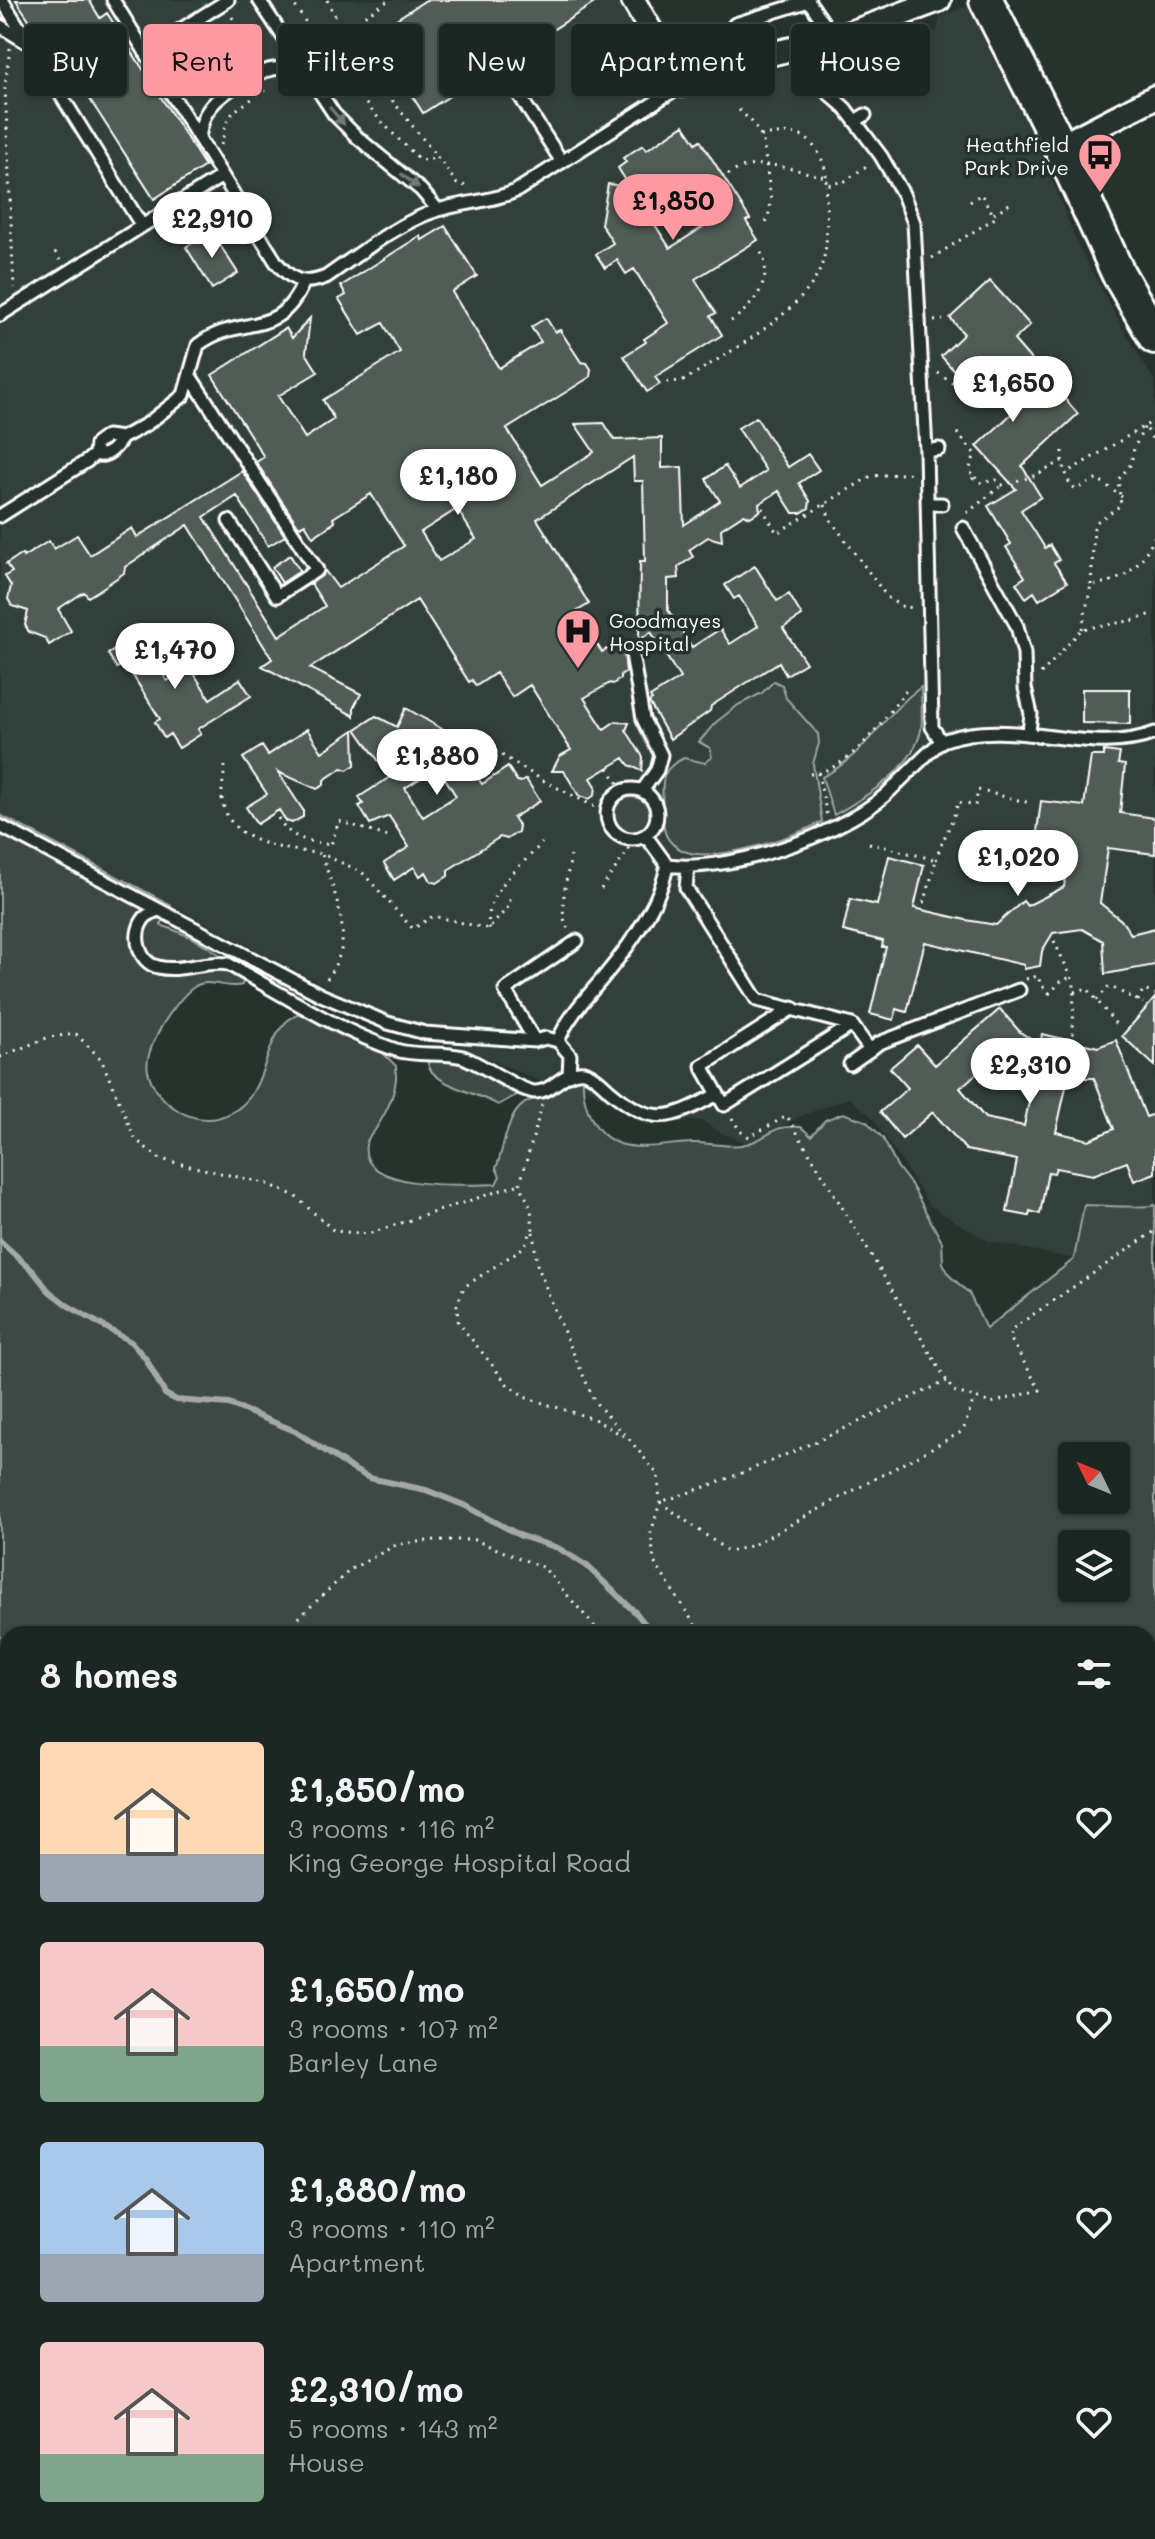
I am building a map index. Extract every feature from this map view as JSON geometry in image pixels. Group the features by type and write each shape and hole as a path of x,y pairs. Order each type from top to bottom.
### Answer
{"main road":[{"path":"986,0 1060,146 1118,273 1155,337"}],"street":[{"path":"633,0 647,24"},
{"path":"873,24 939,0"},
{"path":"1060,146 1155,97"}],"lane":[{"path":"2,0 24,37"},
{"path":"113,0 143,49"},
{"path":"190,24 228,0"},
{"path":"259,0 278,29"},
{"path":"735,24 809,0 825,24"},
{"path":"6,29 24,41"},
{"path":"199,137 205,114 218,100 266,71 278,70"},
{"path":"60,96 142,226"},
{"path":"173,96 276,262 287,275 313,282 326,277 402,226 438,210 504,196 665,96"},
{"path":"321,96 358,138 421,190 438,210"},
{"path":"520,96 562,162"},
{"path":"831,96 860,118 885,154 908,191 914,223 922,292 927,504 936,629 932,727 941,741"},
{"path":"0,315 222,176"},
{"path":"915,244 928,230"},
{"path":"0,516 95,454 96,444 107,436 122,438 181,400 198,345 226,329 265,324 296,300 304,281"},
{"path":"190,376 317,570 277,596 229,521"},
{"path":"926,451 939,449"},
{"path":"927,504 942,504"},
{"path":"963,528 1017,626 1024,653 1025,683 1031,714 1029,732"},
{"path":"632,654 643,719 661,755 657,770 642,791"},
{"path":"667,865 688,868 766,853 830,830 876,803 941,741 986,732 1029,732 1092,740 1143,738 1155,733"},
{"path":"623,791 642,791 654,801 658,816 646,836 631,840 616,834 608,821 607,813 612,800 623,791"},
{"path":"0,826 321,995 388,1023 425,1033 558,1041 570,1055 569,1075"},
{"path":"558,1041 565,1024 622,954 664,884 667,865 646,836"},
{"path":"688,868 686,888 757,1000 852,1025 870,1050"},
{"path":"158,910 144,918 138,948 144,959 156,967 215,962 228,964 362,1038 401,1052 461,1057 532,1092 546,1090 569,1075 584,1072 629,1107 652,1117 684,1112 721,1099 852,1025"},
{"path":"535,1041 505,990 577,941"},
{"path":"850,1064 879,1043 1021,984"},
{"path":"721,1099 702,1066 793,1008"}],"path":[{"path":"291,0 307,24"},
{"path":"327,0 338,24"},
{"path":"354,24 389,0"},
{"path":"6,29 5,86 15,293 21,302"},
{"path":"0,96 6,106"},
{"path":"360,96 395,137 421,160 439,158"},
{"path":"391,96 457,184 479,189"},
{"path":"739,110 761,136 771,209 763,227"},
{"path":"667,382 683,381 773,323 812,287 823,262 826,177 823,163 803,137 797,134 761,136"},
{"path":"826,185 845,181 885,154"},
{"path":"728,175 742,168 766,166 826,177"},
{"path":"915,244 933,258 995,218 981,194 970,202"},
{"path":"993,214 1011,203"},
{"path":"731,321 753,303 761,290 766,266 760,251"},
{"path":"55,252 62,263"},
{"path":"725,345 729,351"},
{"path":"937,373 964,391 978,378 996,397 991,402"},
{"path":"1066,473 1155,420"},
{"path":"1145,426 1155,444"},
{"path":"1025,683 1035,681 1082,629 1091,585 1094,528 1098,521 1121,505 1118,480 1131,464 1134,448 1145,426"},
{"path":"957,433 975,454 969,471 973,479 979,483 996,480 1002,485"},
{"path":"1063,451 1062,461 1070,485 1076,489 1098,479 1122,497"},
{"path":"963,528 958,520 1002,485 1037,475 1062,461"},
{"path":"762,508 777,533 871,476 916,472"},
{"path":"825,505 830,519 887,597 900,606 922,608"},
{"path":"1091,585 1111,582 1134,570 1155,536"},
{"path":"1082,629 1135,620 1155,613"},
{"path":"810,774 839,764 908,688"},
{"path":"483,741 544,781 607,813"},
{"path":"225,766 222,802 239,830 254,841 322,854 362,872 413,929 433,916 489,929"},
{"path":"608,768 623,791"},
{"path":"818,773 828,819"},
{"path":"918,906 925,901 943,836 953,820 958,802 975,806 978,790 1030,803"},
{"path":"278,818 286,830 300,839 331,845 339,821 392,838"},
{"path":"601,889 627,852 631,840"},
{"path":"489,929 487,918 494,893 542,843"},
{"path":"869,843 936,860"},
{"path":"321,995 342,944 338,912 322,854"},
{"path":"571,856 563,922 577,941"},
{"path":"489,929 508,907 511,897"},
{"path":"1054,941 1072,978 1073,1036"},
{"path":"1021,984 1038,976 1051,995 1063,979 1072,978"},
{"path":"1097,1000 1109,986 1141,1002 1143,990 1155,994"},
{"path":"1074,992 1087,988 1119,1028"},
{"path":"0,1057 49,1037 76,1034 101,1059 135,1139 160,1159 268,1184 295,1196 334,1231 368,1234 520,1184"},
{"path":"546,1090 520,1184 531,1209 537,1264 595,1402 658,1475 660,1502 651,1533 654,1562 696,1626"},
{"path":"721,1099 740,1131 749,1137 787,1116 953,1391 974,1398 991,1403 1040,1390 1010,1338 1012,1329 1155,1231"},
{"path":"533,1228 524,1247 464,1287 457,1305 458,1322 508,1385 527,1398 594,1419 629,1439"},
{"path":"660,1502 789,1454 947,1381"},
{"path":"660,1502 729,1552 753,1545 963,1431 974,1398"},
{"path":"290,1626 351,1569 398,1544 436,1540 475,1540 544,1568 594,1626"}],"shaded area":[{"name":"Goodmayes Hospital","path":"0,0 650,0 665,24 571,24 571,96 775,96 775,70 791,66 791,96 930,96 930,33 936,31 941,16 967,6 1038,147 1079,247 1155,382 1155,1205 1145,1209 1128,1205 1074,1259 988,1241 930,1206 873,1118 849,1098 801,1116 749,1144 723,1134 701,1120 647,1126 583,1086 558,1089 337,992 0,815"},
{"path":"774,681 782,685 786,698 818,734 819,743 813,764 822,822 774,841 734,851 698,854 681,850 666,835 663,814 665,774 673,764 684,758 705,763 712,757 710,748 699,742 715,723 738,705 762,693"},
{"path":"921,687 921,730 909,757 886,780 834,815 822,777 851,757"},
{"path":"632,797 644,803 650,815 644,827 632,833 620,827 614,815 620,803"},
{"path":"0,815 171,905 161,925 207,946 227,960 244,979 242,985 236,986 206,983 194,987 170,1013 151,1050 148,1071 155,1088 162,1098 190,1116 217,1118 246,1102 277,1034 286,1022 302,1012 357,1042 381,1051 396,1066 391,1100 366,1143 368,1160 379,1171 396,1178 441,1184 496,1184 500,1176 496,1168 514,1115 529,1101 540,1098 544,1083 558,1088 569,1078 583,1079 587,1108 603,1134 629,1146 694,1143 743,1145 778,1129 791,1127 801,1127 811,1136 825,1120 843,1113 866,1121 883,1138 942,1242 943,1263 950,1276 969,1293 986,1329 1074,1259 1084,1205 1155,1205 1155,1626 0,1626"},
{"path":"428,1061 457,1062 520,1093 498,1105 436,1076"}],"building":[{"path":"16,0 89,0 100,18 107,13 114,24 32,24"},
{"path":"426,0 599,0 555,28 555,24 439,24 439,96 449,96 423,113 412,96 423,96 423,24 389,24"},
{"path":"127,44 143,69 143,96 160,96 205,166 154,199 88,96 127,96"},
{"path":"684,125 696,143 700,140 750,219 746,221 758,240 695,279 716,313 711,316 722,335 655,377 660,384 647,392 624,356 668,323 634,269 626,274 617,260 605,268 596,254 613,243 601,224 608,184 630,187 618,168 626,162 623,158 643,145 646,150","holes":["672,179 703,227 670,248 639,200"]},
{"path":"445,226 477,276 452,292 499,368 541,342 531,327 546,318 555,332 560,330 581,362 587,363 591,369 590,377 507,429 542,485 594,452 575,424 604,423 615,440 662,438 662,468 682,467 684,525 720,501 706,479 725,466 740,488 766,471 738,428 756,417 788,467 808,454 819,470 799,483 810,501 809,508 793,513 779,491 759,504 760,511 750,517 744,514 721,529 722,541 708,537 689,550 693,557 678,567 679,578 668,579 668,610 692,647 720,629 730,644 758,626 739,596 734,599 725,585 755,566 777,601 789,594 802,616 783,628 806,663 786,675 779,662 711,706 710,711 670,739 649,702 652,700 650,697 680,678 651,632 639,640 640,561 645,561 643,481 634,481 633,457 537,519 589,604 576,612 602,652 618,642 624,652 626,672 620,679 584,698 604,729 616,721 629,723 626,730 643,757 642,771 629,765 624,758 591,778 596,786 595,795 589,799 579,796 564,771 552,771 560,756 571,750 530,685 512,697 496,673 476,686 472,680 469,682 417,600 310,668 361,694 354,707 354,716 262,666 272,659 188,525 125,567 124,573 101,589 88,597 84,592 58,609 71,631 49,645 45,638 29,632 25,625 28,611 12,606 8,599 11,586 5,576 12,572 6,564 22,554 23,557 49,541 54,549 77,535 90,555 132,528 137,537 242,471 285,536 268,546 237,496 204,517 279,636 325,606 311,584 325,571 338,588 404,546 371,494 333,518 335,522 313,537 305,524 299,527 256,462 264,457 212,375 286,328 292,338 310,318 306,353 318,372 278,396 305,438 334,419 323,400 400,352 383,323 361,335 339,299 346,295 341,286 420,236 422,240","holes":["457,509 476,539 439,561 421,532"]},
{"path":"211,231 238,273 212,289 186,247"},
{"path":"990,281 1030,325 1014,340 1078,414 1022,466 1041,497 1021,510 1045,548 1050,545 1059,560 1054,563 1067,582 1039,600 1034,592 1026,598 1016,583 1025,577 1006,547 1011,544 988,506 1016,489 977,446 1020,406 984,367 966,384 941,356 964,334 950,318"},
{"path":"290,555 300,571 282,583 272,567"},
{"path":"152,627 161,642 148,650 167,681 190,667 210,699 240,679 251,696 198,729 201,734 179,748 170,734 164,738 155,722 160,719 125,663 117,668 108,654"},
{"path":"1082,689 1130,689 1130,724 1082,723"},
{"path":"406,708 471,746 461,752 482,784 508,767 517,781 526,779 540,801 513,818 519,826 518,832 507,839 500,837 448,870 448,876 437,883 431,881 426,872 420,876 414,867 394,880 384,863 409,847 389,816 370,824 359,806 363,804 359,797 390,777 356,729 376,716 397,727","holes":["438,767 456,796 423,817 405,788"]},
{"path":"307,729 322,752 354,730 355,765 347,770 342,768 317,789 278,772 303,810 303,817 292,823 286,821 279,810 257,824 246,807 267,794 243,758 262,746 268,755"},
{"path":"1104,751 1120,753 1118,764 1125,765 1120,813 1155,818 1155,854 1108,848 1100,903 1121,920 1131,934 1155,928 1155,965 1105,974 1103,941 1082,929 1053,933 1042,951 1040,966 1024,969 1024,965 925,942 907,1012 896,1009 894,1020 870,1014 886,947 882,947 883,941 843,931 850,899 877,905 889,856 924,865 914,908 966,920 996,925 1023,901 1027,906 1064,887 1070,843 1036,839 1041,801 1084,806 1091,756 1104,756"},
{"path":"1155,998 1155,1066 1122,1036"},
{"path":"1000,1009 1020,1032 1040,1045 1042,1034 1098,1047 1116,1040 1146,1117 1155,1114 1155,1173 1134,1181 1127,1162 1093,1175 1056,1168 1054,1173 1048,1172 1040,1214 1030,1211 1029,1216 1007,1212 1017,1160 966,1150 933,1112 902,1139 880,1112 908,1088 890,1068 917,1045 935,1065","holes":["1003,1050 1035,1072 1024,1126 985,1118 960,1088","1068,1078 1094,1078 1114,1129 1089,1140 1056,1132"]}],"waterway":[{"path":"0,1241 67,1305 131,1342 146,1359 165,1394 176,1400 229,1404 295,1431 369,1478 426,1490 466,1506 521,1536 558,1548 587,1566 647,1626"}],"place":[{"name":"Heathfield Park Drive","path":"1100,194"},
{"name":"Goodmayes Hospital","path":"578,670"}]}
